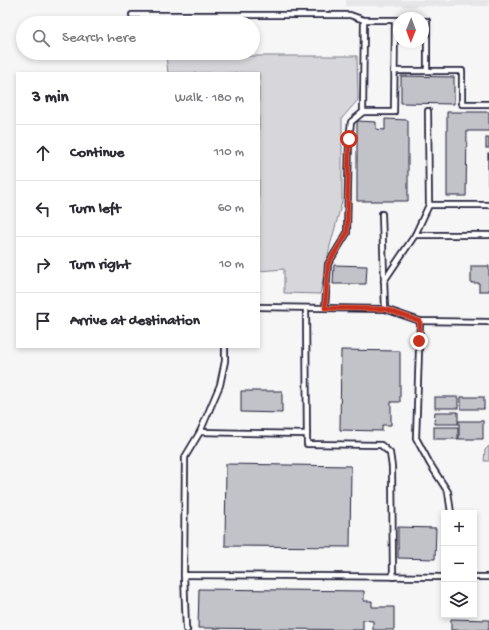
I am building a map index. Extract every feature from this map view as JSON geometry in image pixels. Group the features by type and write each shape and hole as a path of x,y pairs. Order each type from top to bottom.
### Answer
{"lane":[{"path":"132,15 350,15 364,20 393,20"},
{"path":"363,112 364,20"},
{"path":"325,308 328,264 347,233 350,122 363,112 394,112 395,48"},
{"path":"427,48 427,71"},
{"path":"394,71 462,71 462,104 489,104"},
{"path":"384,281 415,235 429,205 428,111"},
{"path":"429,205 489,205"},
{"path":"382,214 385,309"},
{"path":"415,235 489,235"},
{"path":"260,307 385,309 420,321 489,322"},
{"path":"306,308 307,444 381,445 390,453 392,467 393,577"},
{"path":"420,321 416,438 430,464 448,492 451,510"},
{"path":"187,630 184,575 185,457 200,432 220,386 225,361 225,348"},
{"path":"200,432 307,434"},
{"path":"184,575 441,577"},
{"path":"477,577 489,577"}],"shaded area":[{"path":"346,0 489,0 489,6 346,6"},
{"path":"260,56 357,56 358,100 342,118 342,202 330,246 320,294 284,293 284,269 260,271 260,72 168,72 166,60 260,60"},
{"path":"489,446 489,461 484,461 485,450"}],"building":[{"path":"401,76 454,77 454,104 401,103"},
{"path":"447,112 489,112 489,131 467,131 466,196 447,196"},
{"path":"385,119 408,120 408,201 357,201 357,121 376,122 376,129 385,130"},
{"path":"486,138 489,138 489,148 486,148"},
{"path":"489,153 489,184 488,184"},
{"path":"334,265 367,266 366,284 333,284"},
{"path":"471,266 489,266 489,291 479,291 479,283 471,283"},
{"path":"341,350 400,351 400,402 391,402 391,425 382,425 382,431 340,430"},
{"path":"241,391 282,391 282,413 241,412"},
{"path":"435,397 458,397 458,408 435,408"},
{"path":"461,397 484,397 484,409 461,409"},
{"path":"435,412 458,412 458,424 434,424"},
{"path":"459,421 483,421 483,439 459,439"},
{"path":"434,427 458,427 458,439 434,439"},
{"path":"226,464 351,466 350,547 225,546"},
{"path":"398,527 436,528 435,559 398,558"},
{"path":"199,589 364,591 364,601 372,601 372,607 394,607 394,630 373,630 373,621 363,620 363,630 198,628"},
{"path":"451,619 489,620 489,630 451,630"}],"route":[{"path":"349,139 347,233 328,264 325,308 385,309 420,321 419,341"}]}
